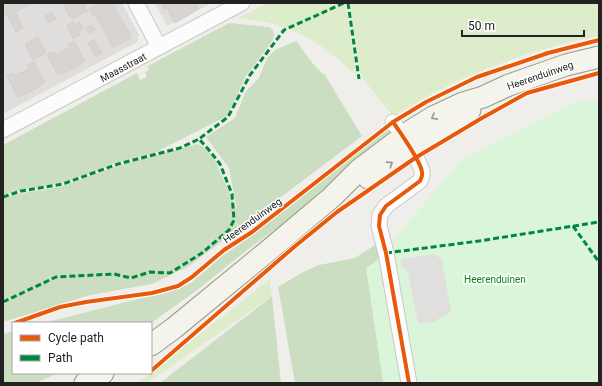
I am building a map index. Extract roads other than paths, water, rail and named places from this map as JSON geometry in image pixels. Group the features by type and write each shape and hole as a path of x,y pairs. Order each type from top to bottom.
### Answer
{"main road":[{"name":"Heerenduinweg","path":"152,343 236,277 332,197 352,188 402,136 469,112 483,97 509,85 566,65 599,57"},
{"path":"84,383 101,374"}],"street":[{"path":"136,3 159,47"},
{"name":"Maasstraat","path":"3,130 242,3"},
{"path":"402,136 422,171 422,176 420,181 382,210 379,219 409,383"}],"park label":[{"name":"Heerenduinen","path":"495,279"}]}
